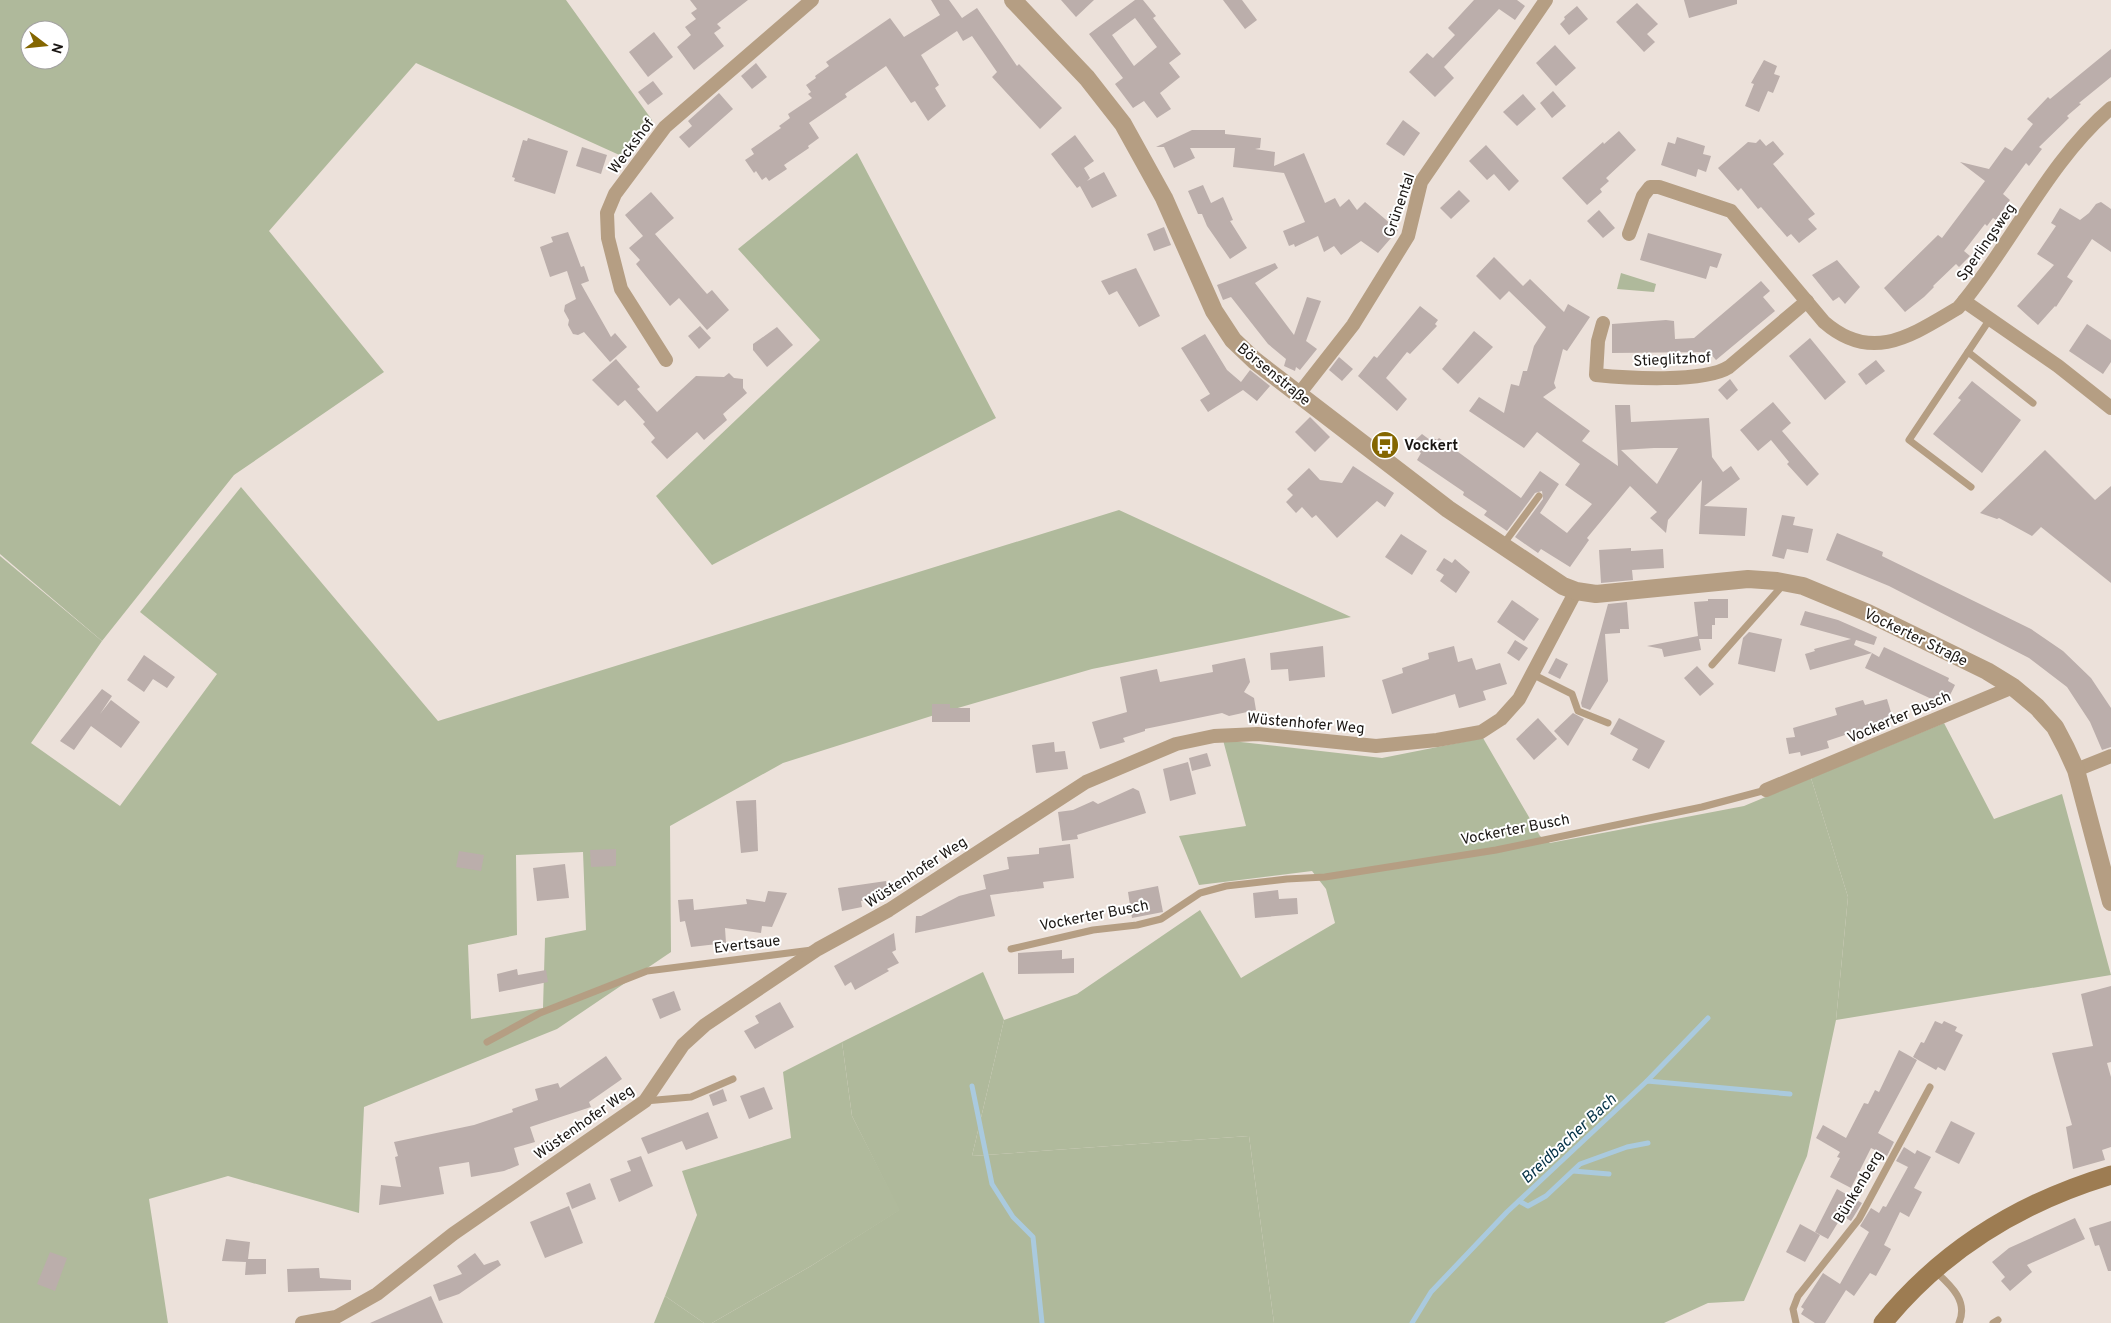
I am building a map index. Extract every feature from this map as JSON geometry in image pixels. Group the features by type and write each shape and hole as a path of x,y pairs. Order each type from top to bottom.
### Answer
{"main road":[{"path":"1883,1323 1900,1303 1934,1270 1966,1243 2005,1219 2059,1193 2111,1176"}],"street":[{"name":"Weckshof","path":"666,360 621,289 608,238 607,213 615,194 665,127 812,0"},
{"name":"Börsenstraße","path":"1013,0 1087,78 1123,124 1164,198 1214,311 1233,340 1299,394 1448,509 1554,581 1576,591"},
{"name":"Grünental","path":"1299,394 1353,325 1408,236 1420,182 1546,0"},
{"name":"Sperlingsweg","path":"2111,108 2064,158 1986,274 1964,301 2058,366 2111,408"},
{"path":"1629,234 1643,196 1650,187 1659,187 1722,207 1737,216 1807,302 1836,331 1861,342 1882,344 1911,335 1958,308 1964,301"},
{"name":"Stieglitzhof","path":"1604,323 1598,341 1596,375 1633,378 1716,374 1729,368 1807,302"},
{"name":"Vockerter Straße","path":"1576,591 1616,594 1748,579 1785,582 1821,593 1868,613 1987,671 2013,687 2037,707 2055,727 2076,770 2111,902"},
{"name":"Wüstenhofer Weg","path":"302,1323 336,1317 360,1305 396,1280 453,1234 645,1101 689,1038 705,1025 818,949 889,910 1086,782 1176,744 1230,734 1258,734 1376,746 1463,736 1481,732 1513,707 1576,591"},
{"name":"Vockerter Busch","path":"1766,790 2013,687"},
{"path":"2076,770 2111,756"}],"lane":[{"path":"1971,487 1909,440 1990,319"},
{"path":"1968,352 2033,403"},
{"path":"1502,546 1539,496"},
{"path":"1712,665 1785,582"},
{"path":"1532,674 1572,694 1578,711 1608,723"},
{"name":"Vockerter Busch","path":"1012,949 1093,930 1137,926 1161,919 1200,892 1226,886 1279,879 1325,877 1496,850 1702,807 1766,790"},
{"name":"Evertsaue","path":"487,1042 540,1013 646,971 818,949"},
{"path":"645,1101 690,1097 733,1079"},
{"name":"Bünkenberg","path":"1796,1323 1793,1309 1798,1296 1858,1218 1930,1087"},
{"path":"1934,1270 1959,1297 1961,1302 1959,1323"}],"green space":[{"path":"0,0 566,0 652,120 626,158 416,63 269,231 384,372 234,475 102,641 0,554"},
{"path":"857,153 996,418 712,565 656,496 820,340 738,249"},
{"path":"1621,273 1656,284 1654,292 1617,289"},
{"path":"241,487 438,721 1119,510 1351,617 1092,669 944,712 783,763 670,826 671,952 557,1029 364,1107 359,1213 228,1176 149,1199 168,1323 0,1323 0,556 102,641 31,743 120,806 217,674 140,612","holes":["583,852 586,930 545,938 543,1008 471,1019 468,945 517,935 516,855"]},
{"path":"1944,723 1994,819 2062,794 2111,975 1836,1020 1848,897 1811,778"},
{"path":"1483,738 1540,836 1550,843 1744,806 1811,778 1848,897 1836,1020 1807,1156 1744,1301 1708,1303 1664,1323 1274,1323 1249,1136 972,1156 1004,1020 1077,994 1200,910 1241,978 1335,923 1326,889 1312,871 1199,885 1179,836 1246,826 1223,740 1382,758"},
{"path":"983,972 1004,1020 972,1156 1249,1136 1274,1323 712,1323 811,1266 899,1210 852,1116 842,1042"},
{"path":"842,1042 852,1116 900,1210 811,1266 712,1323 704,1323 665,1296 697,1215 682,1171 791,1138 783,1072"},
{"path":"665,1296 704,1323 654,1323"}],"building":[{"path":"690,0 748,0 717,24 721,28 714,33 724,46 694,70 677,47 691,35 685,27 696,19 691,13 697,9"},
{"path":"931,0 949,0 962,18 977,8 1017,66 1019,64 1062,108 1040,129 992,77 997,72 972,36 963,41 957,31 921,55 939,85 935,88 946,106 928,121 915,101 911,103 886,66 845,94 847,97 809,123 819,138 808,146 809,148 784,165 787,169 769,181 766,177 762,180 756,171 754,173 745,160 754,154 751,149 781,128 779,126 790,118 788,114 812,98 808,94 811,92 806,85 829,66 826,62 890,18 904,37 940,15"},
{"path":"1061,0 1094,0 1076,17"},
{"path":"1135,0 1143,0 1156,16 1153,18 1181,54 1169,63 1180,77 1160,93 1171,109 1157,118 1144,101 1133,108 1115,84 1123,78 1089,34","holes":["1135,18 1157,47 1134,66 1112,35"]},
{"path":"1223,0 1242,0 1257,20 1245,29"},
{"path":"1474,0 1517,0 1525,6 1515,20 1499,9 1444,67 1454,78 1435,97 1409,72 1427,53 1433,58 1455,35 1448,28"},
{"path":"1684,0 1737,0 1737,4 1689,18"},
{"path":"1637,3 1658,24 1647,34 1655,42 1644,52 1616,22"},
{"path":"1577,6 1588,19 1569,35 1560,24 1565,19 1564,17"},
{"path":"654,32 673,57 648,77 629,52"},
{"path":"1555,45 1576,68 1556,86 1536,63"},
{"path":"2111,49 2111,77 2079,103 2081,104 2067,116 2069,118 2039,147 2042,149 2029,166 2026,163 2003,194 2010,200 1996,220 1993,218 1987,226 1985,224 1964,251 1970,256 1959,267 1956,264 1924,297 1905,312 1884,288 1938,235 1942,238 1985,181 1960,162 1989,169 2005,147 2012,151 2033,124 2027,119 2048,97 2050,99"},
{"path":"1764,60 1777,66 1774,74 1780,76 1773,93 1768,91 1759,112 1745,106 1754,84 1751,83"},
{"path":"756,63 767,77 752,89 741,76"},
{"path":"653,81 663,94 648,105 638,92"},
{"path":"1553,91 1566,106 1552,118 1540,103"},
{"path":"719,93 733,109 689,148 679,137 692,126 688,121"},
{"path":"1523,94 1536,109 1517,126 1503,112"},
{"path":"1403,120 1420,133 1404,156 1386,144"},
{"path":"1192,130 1225,130 1225,134 1261,138 1260,148 1255,149 1275,152 1274,166 1304,153 1325,203 1335,198 1340,207 1349,199 1357,210 1365,202 1398,230 1378,253 1361,241 1341,255 1334,246 1324,252 1318,236 1295,247 1294,244 1289,246 1283,231 1305,222 1284,173 1233,167 1235,148 1190,148 1195,158 1174,168 1164,147 1156,147"},
{"path":"1619,131 1636,150 1606,178 1609,181 1600,189 1602,192 1587,205 1562,178 1603,142 1604,144"},
{"path":"1075,135 1094,161 1084,168 1090,178 1087,181 1104,172 1117,196 1092,208 1080,186 1077,188 1051,154"},
{"path":"1677,137 1705,146 1703,154 1711,156 1706,172 1698,169 1696,177 1661,165 1668,142 1675,144"},
{"path":"528,138 568,151 555,194 514,181 515,178 512,177 523,140 527,141"},
{"path":"1760,139 1766,146 1773,141 1784,154 1773,164 1815,214 1808,219 1817,229 1799,243 1791,234 1787,237 1761,207 1758,209 1741,188 1738,191 1718,168 1748,142 1756,143"},
{"path":"1486,145 1519,181 1509,191 1494,174 1487,180 1469,161"},
{"path":"582,147 607,155 601,174 576,166"},
{"path":"1203,185 1211,203 1223,197 1233,220 1230,221 1247,248 1230,259 1207,226 1202,214 1198,214 1188,191"},
{"path":"1459,190 1470,201 1451,219 1440,208"},
{"path":"651,192 674,218 655,234 707,294 712,290 729,310 707,330 679,298 670,306 636,264 640,260 629,248 643,236 625,215"},
{"path":"2101,202 2111,209 2111,252 2092,239 2067,277 2073,281 2056,307 2038,325 2017,306 2054,265 2037,254 2056,226 2051,223 2060,208 2080,220 2096,204"},
{"path":"1599,210 1615,228 1603,238 1587,221"},
{"path":"1164,227 1171,245 1154,251 1147,234"},
{"path":"568,232 581,267 584,266 589,281 581,284 611,337 615,333 627,347 610,362 584,332 578,335 573,334 564,311 565,305 576,299 567,271 550,277 540,247 553,242 551,237"},
{"path":"1648,233 1722,254 1717,268 1710,266 1706,279 1640,260"},
{"path":"1494,257 1523,286 1530,279 1564,312 1568,304 1590,317 1567,351 1563,349 1554,383 1556,388 1543,397 1590,431 1582,441 1618,466 1615,405 1630,405 1631,422 1709,418 1712,457 1723,472 1731,466 1740,479 1704,506 1747,508 1745,536 1699,534 1702,480 1668,520 1666,533 1650,518 1657,512 1630,486 1587,538 1589,540 1570,567 1541,549 1538,553 1515,537 1543,499 1542,491 1535,493 1507,531 1484,515 1487,511 1463,495 1464,492 1417,460 1421,453 1410,445 1422,434 1430,440 1432,437 1437,440 1439,438 1521,498 1540,471 1559,484 1540,513 1567,533 1592,504 1565,485 1580,464 1537,432 1524,448 1469,411 1479,397 1504,413 1511,384 1519,386 1523,371 1527,371 1534,346 1546,327 1509,291 1500,300 1476,276","holes":["1654,448 1678,448 1657,484 1621,450"]},
{"path":"1837,260 1860,287 1845,304 1839,297 1833,301 1812,275"},
{"path":"1275,263 1278,268 1255,283 1294,335 1307,297 1321,301 1306,341 1317,349 1300,370 1296,367 1295,371 1284,366 1286,359 1268,344 1231,297 1223,300 1217,285"},
{"path":"1136,268 1160,316 1139,327 1117,291 1109,295 1101,281"},
{"path":"1761,281 1770,291 1763,297 1775,311 1716,360 1709,352 1612,353 1612,324 1674,321 1675,339 1694,338"},
{"path":"1420,306 1438,320 1435,324 1437,326 1410,354 1407,352 1386,378 1407,399 1397,411 1358,376 1374,356 1377,358"},
{"path":"2087,324 2111,340 2111,362 2103,374 2069,351"},
{"path":"700,326 711,338 699,349 688,336"},
{"path":"777,327 793,345 767,367 753,350 753,344"},
{"path":"1474,331 1493,347 1458,384 1442,369"},
{"path":"1205,334 1227,370 1241,382 1250,370 1270,386 1257,401 1243,390 1208,412 1200,400 1210,394 1181,348"},
{"path":"1810,338 1846,382 1825,400 1789,356"},
{"path":"1339,357 1353,369 1342,381 1329,370"},
{"path":"616,359 640,387 637,389 657,412 696,376 724,377 729,373 734,378 743,379 743,388 747,393 723,414 727,420 704,440 697,432 667,459 651,442 655,438 643,424 645,422 625,400 618,406 592,380"},
{"path":"1876,360 1885,371 1866,385 1858,374"},
{"path":"1730,379 1738,390 1727,400 1718,390"},
{"path":"1972,381 2021,420 1982,473 1933,434 1961,400 1958,398"},
{"path":"1773,402 1791,423 1782,431 1819,474 1807,486 1787,464 1789,462 1771,440 1758,451 1740,430"},
{"path":"1310,417 1330,437 1315,452 1295,432"},
{"path":"2045,450 2095,500 2111,486 2111,583 2041,527 2032,536 1999,518 1980,513"},
{"path":"1353,466 1394,493 1385,507 1377,501 1337,538 1316,515 1312,518 1302,507 1296,513 1286,502 1293,495 1287,489 1309,468 1320,480 1342,483"},
{"path":"1782,515 1795,517 1793,525 1813,529 1808,553 1787,549 1784,559 1772,556"},
{"path":"1837,533 1883,552 1882,556 2031,629 2063,651 2091,678 2111,708 2111,747 2102,750 2090,722 2067,687 2029,658 1889,586 1826,560"},
{"path":"1401,534 1427,551 1412,575 1385,557"},
{"path":"1631,548 1631,551 1663,549 1664,568 1632,570 1633,580 1601,583 1599,550"},
{"path":"1444,558 1452,563 1455,559 1470,572 1456,593 1440,581 1444,575 1436,570"},
{"path":"1708,599 1728,599 1728,618 1715,618 1715,625 1712,625 1712,639 1699,639 1701,650 1664,657 1662,649 1647,646 1698,636 1694,602 1708,601"},
{"path":"1512,600 1539,619 1524,641 1497,622"},
{"path":"1627,602 1629,629 1620,629 1620,633 1605,634 1608,681 1590,710 1582,707 1581,703 1608,604"},
{"path":"1805,611 1838,620 1877,637 1874,645 1856,640 1854,645 1872,653 1810,670 1805,654 1815,651 1814,649 1851,639 1800,625"},
{"path":"1749,632 1782,639 1775,672 1738,664 1743,638"},
{"path":"1515,640 1528,648 1519,661 1507,653"},
{"path":"1323,646 1325,677 1289,681 1288,669 1271,670 1270,653"},
{"path":"1454,646 1458,662 1472,658 1476,670 1500,663 1507,684 1483,691 1486,700 1459,708 1455,694 1392,714 1382,680 1403,673 1402,668 1429,659 1428,653"},
{"path":"1884,647 1949,678 1948,681 1955,685 1948,699 1941,696 1938,702 1865,668 1872,653 1879,657"},
{"path":"144,655 175,677 167,688 153,679 144,692 127,680"},
{"path":"1245,658 1250,682 1244,692 1254,698 1256,710 1229,716 1222,713 1145,729 1145,731 1123,738 1125,742 1100,749 1092,722 1127,712 1120,677 1157,669 1160,682 1213,672 1212,665"},
{"path":"1556,658 1568,664 1560,679 1548,673"},
{"path":"1697,666 1714,684 1700,696 1684,678"},
{"path":"102,689 112,696 100,714 111,700 140,722 121,748 91,726 74,750 60,741"},
{"path":"1887,699 1893,719 1827,741 1829,748 1801,756 1800,752 1789,754 1786,738 1795,737 1793,728 1837,715 1835,708 1863,700 1865,705"},
{"path":"932,704 950,704 950,708 970,708 970,722 932,722"},
{"path":"1573,713 1584,719 1568,746 1554,731"},
{"path":"1538,718 1557,739 1534,760 1516,739"},
{"path":"1619,718 1665,741 1649,769 1632,760 1638,749 1610,734"},
{"path":"1054,742 1055,752 1065,751 1068,769 1036,773 1032,745"},
{"path":"1207,753 1211,766 1192,771 1189,758"},
{"path":"1188,762 1196,794 1170,801 1163,769"},
{"path":"1133,788 1139,791 1146,813 1077,835 1078,839 1062,841 1058,812 1073,810 1093,801 1098,804"},
{"path":"756,800 758,851 741,853 736,801"},
{"path":"1070,844 1074,878 1043,882 1044,888 990,895 995,916 915,933 916,916 921,916 959,896 986,889 983,875 1009,869 1007,857 1039,854 1039,848"},
{"path":"616,849 616,866 591,867 590,850"},
{"path":"459,851 484,855 481,871 456,867"},
{"path":"565,864 569,898 537,901 533,868"},
{"path":"886,881 889,898 861,901 862,907 842,911 838,888"},
{"path":"1158,886 1163,912 1132,918 1128,892"},
{"path":"1278,890 1279,899 1297,898 1298,914 1255,918 1253,893"},
{"path":"768,891 787,893 772,927 762,926 761,933 725,928 726,943 691,947 685,921 680,922 678,900 693,899 694,910 747,904 746,899 765,902"},
{"path":"894,933 896,950 892,952 899,963 887,969 889,971 855,990 851,982 845,986 834,966"},
{"path":"1062,950 1062,959 1074,958 1074,973 1018,974 1018,953"},
{"path":"517,969 518,975 546,970 548,982 499,992 497,974"},
{"path":"2111,986 2111,1062 2107,1063 2111,1077 2111,1147 2102,1150 2105,1160 2073,1169 2066,1127 2072,1125 2052,1053 2093,1046 2081,994"},
{"path":"674,991 681,1010 660,1019 652,999"},
{"path":"780,1002 794,1027 755,1049 744,1031 759,1023 755,1016"},
{"path":"1935,1021 1942,1024 1944,1021 1957,1027 1955,1031 1963,1035 1945,1071 1938,1067 1936,1070 1913,1057 1921,1042 1924,1043"},
{"path":"1899,1050 1917,1060 1878,1133 1894,1142 1887,1156 1871,1148 1851,1188 1830,1177 1840,1158 1837,1157 1840,1152 1816,1138 1823,1125 1846,1138 1864,1103 1868,1104 1875,1090 1879,1092"},
{"path":"606,1056 622,1079 589,1102 591,1107 530,1127 535,1142 514,1148 519,1165 504,1171 471,1177 469,1162 439,1167 444,1194 379,1205 381,1185 401,1187 395,1157 398,1156 394,1142 474,1125 513,1112 512,1109 538,1100 535,1089 558,1083 560,1088"},
{"path":"764,1087 773,1109 749,1119 740,1096"},
{"path":"723,1089 727,1101 713,1106 709,1095"},
{"path":"708,1112 718,1138 686,1150 682,1141 648,1154 641,1138"},
{"path":"1951,1121 1975,1133 1959,1164 1935,1152"},
{"path":"1904,1147 1915,1154 1917,1150 1931,1157 1914,1188 1922,1192 1909,1217 1900,1212 1884,1245 1891,1249 1876,1276 1870,1273 1854,1296 1846,1290 1825,1323 1815,1323 1801,1314 1804,1309 1801,1307 1823,1273 1840,1284 1869,1232 1860,1226 1871,1208 1879,1213 1883,1206 1886,1207 1908,1167 1896,1161"},
{"path":"641,1156 653,1186 619,1202 610,1179 631,1171 627,1161"},
{"path":"590,1183 596,1199 572,1209 566,1193"},
{"path":"1837,1189 1862,1203 1851,1221 1842,1216 1828,1239 1815,1232"},
{"path":"569,1206 583,1243 545,1258 530,1222"},
{"path":"2075,1218 2085,1239 2027,1265 2032,1272 2010,1291 2001,1281 2005,1277 1992,1262 2009,1248"},
{"path":"2111,1221 2111,1271 2108,1271 2099,1245 2095,1246 2089,1228"},
{"path":"1800,1224 1820,1235 1805,1262 1786,1252"},
{"path":"226,1239 250,1242 248,1259 266,1259 266,1274 245,1275 246,1262 222,1261"},
{"path":"50,1252 67,1258 55,1291 37,1284"},
{"path":"475,1253 484,1265 498,1260 501,1265 459,1294 439,1301 433,1285 462,1274 457,1266"},
{"path":"319,1268 320,1278 351,1280 351,1290 288,1292 287,1269"},
{"path":"431,1296 443,1323 370,1323"}],"waterway":[{"path":"1647,1081 1708,1018"},
{"name":"Breidbacher Bach","path":"1412,1323 1431,1292 1507,1212 1647,1081 1790,1094"},
{"path":"972,1086 992,1184 1013,1217 1033,1237 1042,1323"},
{"path":"1519,1201 1528,1206 1546,1196 1580,1164 1627,1147 1648,1143"},
{"path":"1573,1171 1609,1174"}],"place":[{"name":"Vockert","path":"1385,445"}]}
